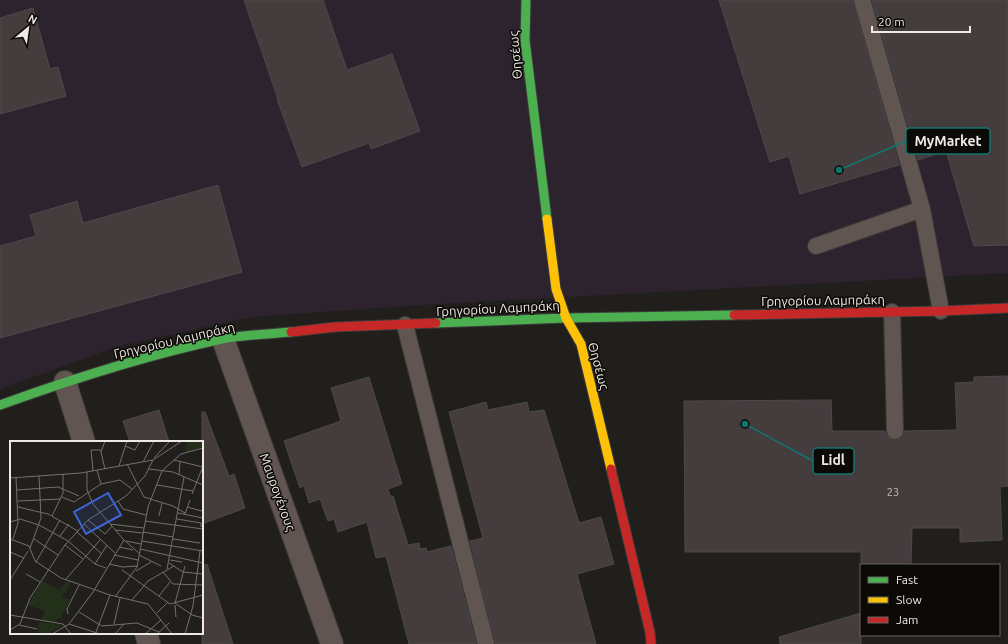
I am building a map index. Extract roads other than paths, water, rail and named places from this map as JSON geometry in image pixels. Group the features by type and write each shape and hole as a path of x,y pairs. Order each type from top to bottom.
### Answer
{"main road":[{"name":"Θησέως","path":"526,0 525,40 556,290 566,318 581,344 650,632 651,644"},
{"name":"Γρηγορίου Λαμπράκη","path":"0,405 65,382 151,357 223,339 335,327 566,318 941,311 1008,308"}],"street":[{"name":"Μαυρογένους","path":"223,339 332,644"},
{"path":"65,382 84,441"},
{"path":"146,634 149,644"}],"lane":[{"path":"862,0 922,209 941,311"},
{"path":"816,246 922,209"},
{"path":"892,312 894,431"},
{"path":"405,325 486,644"}],"place":[{"name":"MyMarket","path":"839,170"},
{"name":"Lidl","path":"745,424"}]}
